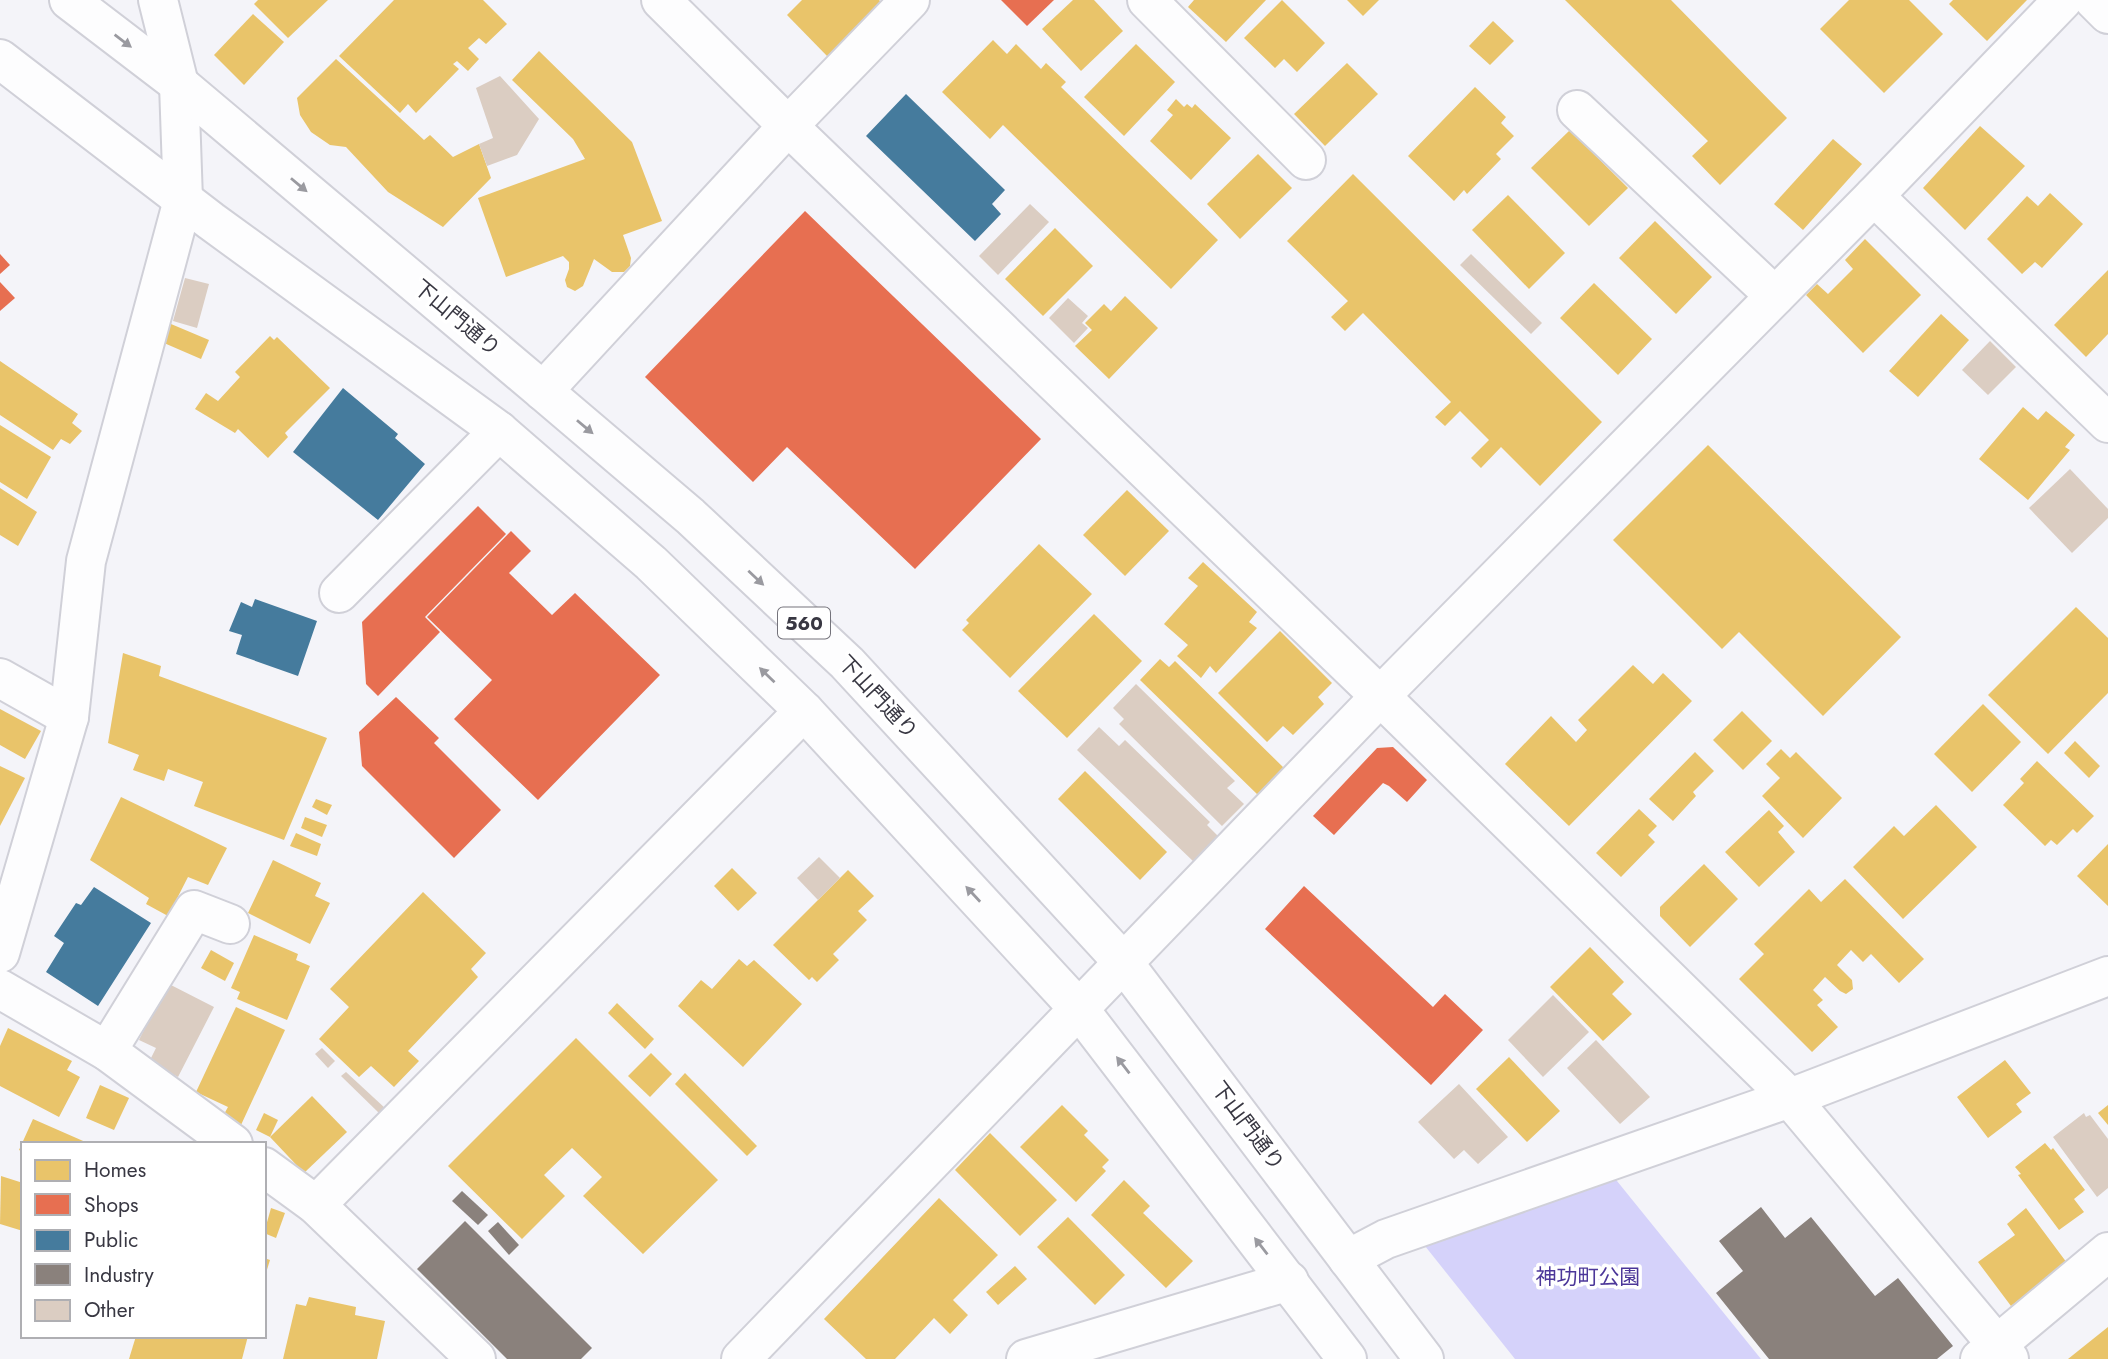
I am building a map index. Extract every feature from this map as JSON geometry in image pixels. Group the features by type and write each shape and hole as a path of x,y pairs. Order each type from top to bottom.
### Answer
{"street":[{"name":"下山門通り","path":"69,0 179,83 690,516 847,663 1123,962 1424,1359"},
{"path":"0,953 69,717 86,561 183,200 179,83 158,0"},
{"path":"661,0 788,126 1380,696 1790,1098 1996,1354 2108,1252"},
{"path":"1147,0 1306,160"},
{"path":"741,1359 1380,696 1874,196 2063,0"},
{"path":"2094,0 2108,14"},
{"path":"543,391 905,2"},
{"path":"0,59 183,200 499,431 651,563 804,711 1079,1009 1347,1359"},
{"path":"1577,110 1775,296"},
{"path":"1874,196 2108,423"},
{"path":"339,593 499,431"},
{"path":"0,678 69,717"},
{"path":"316,1205 804,711"},
{"path":"107,1051 194,910 230,924"},
{"path":"1348,1259 1385,1239 1790,1098 2108,976"},
{"path":"0,989 107,1051 230,1142"},
{"path":"266,1168 316,1205 476,1359"},
{"path":"1026,1359 1289,1281"}],"green space":[{"name":"神功町公園","path":"1617,1180 1761,1359 1515,1359 1425,1246"}],"building: Homes":[{"path":"258,0 328,0 288,38 254,4"},
{"path":"394,0 483,0 507,24 486,44 479,38 468,48 479,59 468,71 457,61 453,64 459,69 416,113 408,104 400,113 339,56"},
{"path":"802,0 879,0 884,5 828,57 787,15"},
{"path":"1073,0 1094,0 1123,31 1081,71 1042,29"},
{"path":"1194,0 1266,0 1226,42 1188,7"},
{"path":"1282,0 1325,43 1297,72 1284,59 1275,68 1244,38"},
{"path":"1347,0 1379,0 1363,16"},
{"path":"1565,0 1671,0 1787,118 1720,185 1692,156 1708,141"},
{"path":"1849,0 1909,0 1943,34 1884,93 1820,29"},
{"path":"1953,0 2027,0 1987,41 1949,4"},
{"path":"253,14 284,42 244,85 214,55"},
{"path":"1493,21 1514,41 1490,65 1469,46"},
{"path":"993,40 1007,54 1016,44 1041,69 1046,63 1066,82 1061,87 1218,240 1171,289 1003,125 990,139 942,92"},
{"path":"1136,44 1175,82 1124,136 1084,97"},
{"path":"539,51 632,142 662,221 623,235 631,258 630,266 624,272 612,272 594,259 583,286 575,291 567,287 565,280 569,262 563,256 506,277 478,198 585,159 573,139 512,80"},
{"path":"336,59 424,140 430,135 453,157 479,144 491,178 443,227 388,192 346,147 330,145 311,132 300,115 297,98"},
{"path":"1347,63 1378,94 1325,146 1294,114"},
{"path":"1475,87 1506,117 1501,123 1514,136 1496,154 1501,159 1467,194 1464,190 1454,201 1408,156"},
{"path":"1176,99 1184,107 1187,104 1192,108 1195,104 1231,138 1191,180 1150,141 1173,115 1167,110"},
{"path":"1980,126 2025,166 1965,230 1923,188"},
{"path":"1570,130 1628,188 1589,226 1531,168"},
{"path":"1833,139 1862,164 1803,230 1774,204"},
{"path":"1258,154 1292,188 1240,239 1207,204"},
{"path":"1353,174 1602,422 1540,486 1501,447 1481,468 1471,458 1489,440 1460,411 1445,426 1435,417 1451,402 1363,313 1345,331 1331,317 1348,301 1287,241"},
{"path":"2050,193 2083,224 2042,268 2035,262 2022,274 1987,239 2027,196 2038,206"},
{"path":"1508,195 1565,253 1529,289 1472,230"},
{"path":"1655,221 1712,277 1676,314 1619,258"},
{"path":"1055,228 1093,266 1043,316 1005,279"},
{"path":"1865,239 1921,295 1863,353 1806,295 1817,284 1828,294 1853,269 1845,260"},
{"path":"2108,270 2108,334 2086,357 2054,325"},
{"path":"1594,283 1652,339 1618,375 1560,318"},
{"path":"1125,296 1158,328 1109,379 1075,346 1092,330 1085,323 1104,304 1111,311"},
{"path":"1941,314 1969,340 1918,397 1889,371"},
{"path":"171,324 209,340 201,359 164,343"},
{"path":"270,336 274,340 277,337 330,388 285,433 288,437 268,458 238,429 235,433 195,409 206,393 218,401 240,377 235,372"},
{"path":"0,361 78,414 72,423 82,431 70,444 61,439 53,450 0,415"},
{"path":"2023,407 2038,420 2046,411 2075,435 2065,447 2070,450 2028,500 1979,459"},
{"path":"0,425 51,457 27,499 0,482"},
{"path":"1708,445 1901,637 1823,716 1739,632 1722,649 1613,540"},
{"path":"0,488 37,512 18,546 0,535"},
{"path":"1127,490 1169,531 1125,576 1083,535"},
{"path":"1039,544 1092,594 1010,678 962,630 969,623 966,620"},
{"path":"1203,562 1257,612 1249,622 1257,628 1216,673 1210,666 1201,678 1177,656 1188,645 1164,624 1198,586 1188,578"},
{"path":"2076,607 2108,638 2108,693 2048,754 1988,695"},
{"path":"1094,614 1142,661 1067,738 1018,691"},
{"path":"1280,631 1332,683 1318,697 1324,704 1293,735 1283,726 1267,742 1218,693"},
{"path":"123,653 161,666 159,676 327,738 284,840 194,806 203,782 168,769 164,781 133,770 139,755 108,743"},
{"path":"1160,659 1169,667 1175,661 1285,769 1259,796 1140,680"},
{"path":"1633,665 1653,684 1663,673 1692,701 1569,826 1505,764 1551,716 1576,742 1587,730 1578,720"},
{"path":"1983,704 2021,742 1972,792 1934,754"},
{"path":"0,709 41,731 25,759 0,745"},
{"path":"1742,711 1772,741 1743,770 1713,740"},
{"path":"2075,741 2100,766 2089,778 2064,753"},
{"path":"1781,749 1790,758 1796,752 1842,798 1803,838 1762,796 1780,778 1766,764"},
{"path":"1695,752 1714,771 1693,792 1696,796 1673,821 1649,799"},
{"path":"2037,761 2094,816 2077,833 2073,829 2057,845 2051,840 2045,846 2003,805 2024,783 2020,779"},
{"path":"0,766 25,778 0,826"},
{"path":"1085,771 1167,852 1140,880 1058,799"},
{"path":"121,797 227,848 208,885 188,877 168,916 146,904 149,898 90,860"},
{"path":"316,799 332,805 327,815 312,807"},
{"path":"1936,805 1977,847 1903,919 1853,867 1894,826 1904,836"},
{"path":"1639,809 1657,826 1648,835 1655,842 1621,877 1596,853"},
{"path":"1769,810 1784,826 1778,832 1795,852 1759,887 1725,852"},
{"path":"305,817 327,825 322,837 301,828"},
{"path":"296,833 321,844 317,856 290,846"},
{"path":"2108,844 2108,906 2077,876"},
{"path":"273,860 321,883 315,896 330,903 310,944 248,913"},
{"path":"1704,864 1738,899 1690,947 1660,916 1660,907"},
{"path":"732,868 757,893 738,911 714,886"},
{"path":"848,870 874,896 858,911 867,920 833,954 839,960 817,982 812,977 809,980 773,945"},
{"path":"1845,879 1924,959 1899,983 1871,954 1863,962 1851,950 1837,965 1852,980 1853,989 1846,994 1825,977 1813,990 1823,1000 1817,1005 1838,1027 1812,1052 1739,979 1764,954 1754,944 1809,889 1821,902"},
{"path":"423,892 486,953 471,969 478,977 408,1051 419,1061 394,1087 371,1066 359,1077 319,1039 349,1007 330,989"},
{"path":"254,935 298,954 296,960 310,966 287,1020 237,999 240,992 231,988"},
{"path":"1590,947 1624,982 1612,994 1632,1014 1603,1041 1550,987"},
{"path":"211,950 234,963 225,981 201,968"},
{"path":"739,959 747,966 754,960 802,1004 743,1067 678,1006 701,980 712,989"},
{"path":"617,1003 654,1039 645,1049 608,1013"},
{"path":"236,1007 285,1030 241,1125 223,1116 228,1107 196,1092"},
{"path":"8,1028 72,1061 67,1070 80,1077 59,1117 0,1086 0,1046"},
{"path":"576,1038 718,1180 643,1254 583,1196 602,1177 572,1148 544,1175 565,1196 522,1239 448,1166"},
{"path":"651,1053 672,1074 650,1097 628,1076"},
{"path":"1509,1057 1560,1111 1527,1142 1476,1089"},
{"path":"2005,1060 2031,1093 2016,1104 2022,1112 1988,1138 1957,1097"},
{"path":"685,1073 757,1146 747,1156 675,1084"},
{"path":"100,1085 129,1098 114,1130 86,1118"},
{"path":"312,1096 347,1132 304,1173 270,1137"},
{"path":"1062,1105 1088,1131 1084,1135 1109,1160 1102,1167 1106,1171 1076,1202 1020,1147"},
{"path":"2108,1105 2108,1125 2098,1113"},
{"path":"264,1113 278,1120 270,1137 256,1130"},
{"path":"33,1119 85,1142 23,1142"},
{"path":"990,1133 1057,1200 1020,1236 955,1170"},
{"path":"2045,1143 2051,1150 2053,1148 2085,1190 2074,1199 2084,1212 2059,1230 2018,1175 2021,1174 2015,1167"},
{"path":"1,1176 21,1182 21,1230 0,1224"},
{"path":"1124,1180 1150,1206 1143,1213 1193,1261 1166,1288 1091,1215"},
{"path":"939,1198 998,1255 953,1300 968,1315 950,1334 934,1318 895,1359 866,1359 824,1319"},
{"path":"271,1208 285,1213 276,1238 266,1234"},
{"path":"2026,1208 2067,1263 2011,1306 1978,1262 2015,1235 2007,1224"},
{"path":"1068,1217 1125,1275 1095,1305 1037,1247"},
{"path":"1015,1266 1027,1279 998,1305 986,1292"},
{"path":"309,1297 356,1307 355,1315 385,1321 377,1359 283,1359 296,1304 306,1306"},
{"path":"2108,1327 2108,1359 2068,1359"},
{"path":"135,1338 247,1338 242,1359 129,1359"}],"building: Shops":[{"path":"1001,0 1054,0 1027,26"},
{"path":"805,211 1041,439 915,569 787,447 753,482 645,377"},
{"path":"0,254 10,265 0,274"},
{"path":"0,282 15,298 0,311"},
{"path":"478,506 506,534 425,617 440,632 378,696 366,684 362,622"},
{"path":"511,531 531,551 509,573 552,615 575,593 660,675 538,800 454,719 492,680 427,617"},
{"path":"396,697 439,738 434,743 501,810 454,858 362,766 359,732"},
{"path":"1393,747 1427,780 1407,802 1383,783 1334,835 1313,816 1377,748"},
{"path":"1304,886 1433,1007 1445,994 1483,1030 1431,1085 1265,929"}],"building: Public":[{"path":"906,94 1005,190 992,204 1001,214 975,241 866,136"},
{"path":"343,388 398,434 395,438 425,464 378,520 293,452"},
{"path":"255,599 317,621 298,676 236,654 242,635 229,631 241,602 252,607"},
{"path":"94,887 151,923 98,1006 46,972 64,943 54,936 76,903 81,905"}],"building: Industry":[{"path":"462,1191 488,1215 478,1225 452,1201"},
{"path":"1761,1207 1785,1238 1811,1217 1875,1296 1898,1278 1953,1346 1937,1359 1769,1359 1716,1293 1743,1271 1719,1241"},
{"path":"465,1221 592,1348 581,1359 507,1359 417,1269"},
{"path":"498,1222 519,1245 509,1255 488,1231"}],"building: Other":[{"path":"500,76 539,119 517,155 487,166 479,144 493,138 476,88"},
{"path":"1030,204 1049,222 998,275 979,256"},
{"path":"1471,254 1542,323 1531,334 1460,265"},
{"path":"185,278 209,284 197,328 173,321"},
{"path":"1068,298 1088,316 1082,323 1088,328 1074,343 1049,318"},
{"path":"1990,341 2016,367 1988,395 1962,370"},
{"path":"2070,469 2108,509 2108,518 2072,553 2029,508"},
{"path":"1136,684 1235,781 1227,788 1244,804 1222,826 1119,724 1124,719 1113,708"},
{"path":"1099,727 1119,746 1125,740 1210,822 1207,825 1219,837 1194,862 1077,750"},
{"path":"819,857 840,878 818,900 797,878"},
{"path":"167,983 214,1007 178,1077 149,1062 156,1048 139,1040"},
{"path":"1553,995 1589,1032 1543,1077 1508,1040"},
{"path":"1596,1040 1650,1097 1620,1124 1567,1068"},
{"path":"322,1048 335,1061 328,1068 315,1054"},
{"path":"346,1072 386,1109 380,1114 341,1076"},
{"path":"1459,1084 1508,1137 1478,1164 1464,1150 1454,1159 1418,1122"},
{"path":"2084,1113 2086,1117 2090,1115 2108,1139 2108,1188 2097,1197 2053,1137"}]}
